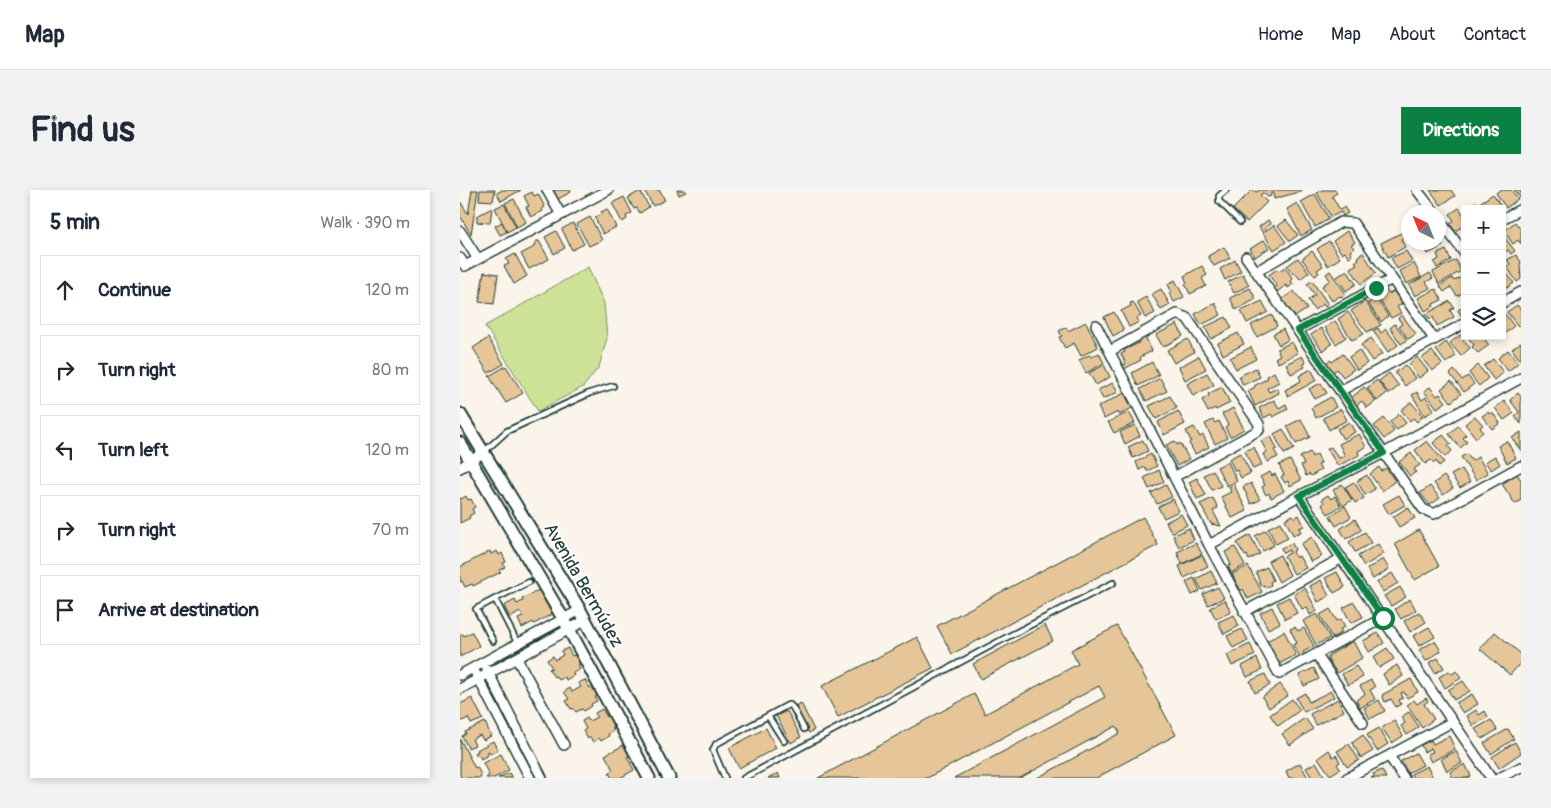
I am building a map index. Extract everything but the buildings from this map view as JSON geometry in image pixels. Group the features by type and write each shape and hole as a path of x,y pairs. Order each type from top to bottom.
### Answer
{"street":[{"path":"548,190 561,215"},
{"path":"463,262 478,259 608,190"},
{"path":"1417,190 1429,205"},
{"path":"1506,217 1521,209"},
{"path":"1256,271 1341,222 1353,223 1434,339"},
{"path":"1446,226 1461,242"},
{"path":"460,231 478,259"},
{"path":"1246,257 1423,509 1434,514 1521,466"},
{"path":"1298,330 1392,279"},
{"path":"1506,301 1521,292"},
{"path":"1110,351 1177,314 1187,318 1259,424 1259,430 1174,477"},
{"path":"1096,325 1209,546 1279,674 1383,618"},
{"path":"1340,391 1461,325"},
{"path":"1209,546 1521,378"},
{"name":"Avenida Bermúdez","path":"460,414 583,615 670,778"},
{"name":"Avenida Bermúdez","path":"460,443 566,624 649,778"},
{"path":"460,468 484,452"},
{"path":"1299,496 1491,778"},
{"path":"1244,612 1342,558"},
{"path":"460,675 518,644 583,615"},
{"path":"460,689 517,659 566,624"},
{"path":"1316,654 1362,723"},
{"path":"517,659 564,745"},
{"path":"484,663 542,778"},
{"path":"473,669 530,778"},
{"path":"1347,778 1452,722"},
{"path":"1390,756 1404,778"},
{"path":"1499,778 1521,766"}],"lane":[{"path":"1226,190 1219,196 1219,201 1240,222"},
{"path":"484,452 507,431 590,393 612,386"},
{"path":"493,641 476,609 529,582"},
{"path":"744,778 1112,583"},
{"path":"495,599 518,644"},
{"path":"725,778 713,750 716,744 790,705 804,729"},
{"path":"768,716 784,741"}],"green space":[{"path":"588,267 604,303 607,338 599,367 583,387 538,411 485,326"}],"route":[{"path":"1376,288 1298,330 1384,453 1299,496 1383,618"}]}
